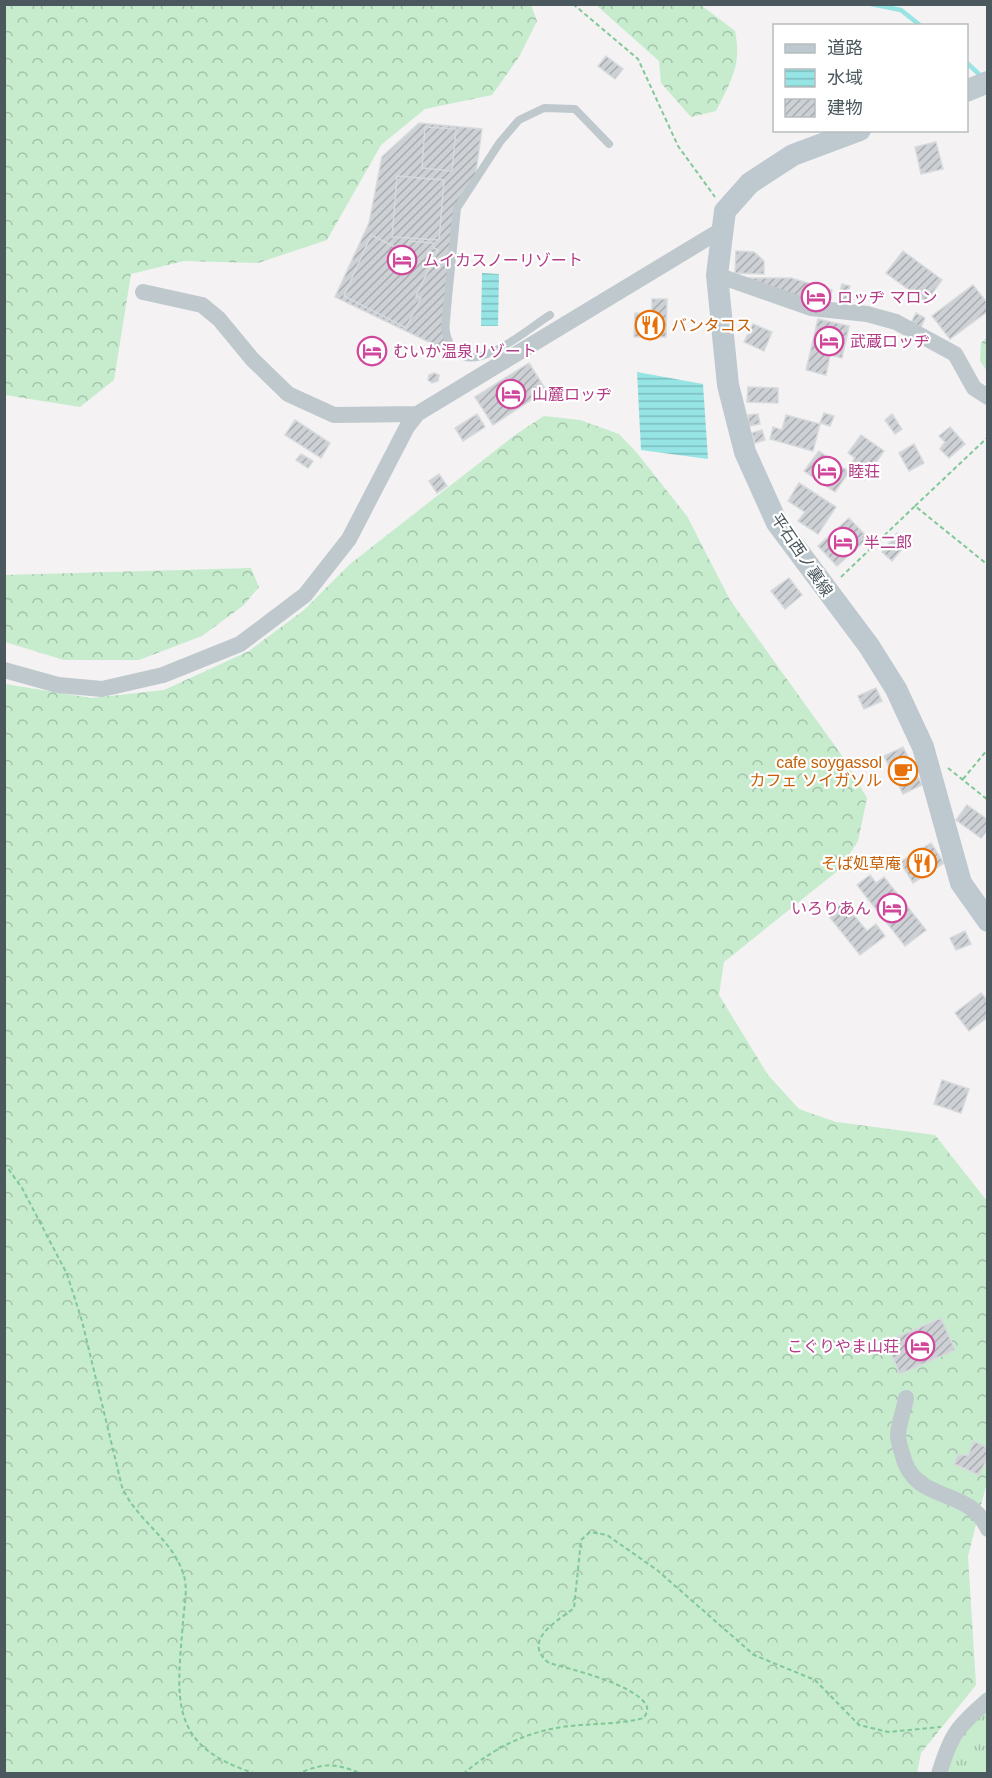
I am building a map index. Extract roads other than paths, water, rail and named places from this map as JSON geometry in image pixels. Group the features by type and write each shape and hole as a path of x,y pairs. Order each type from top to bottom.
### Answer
{"main road":[{"path":"968,90 987,82"},
{"path":"723,220 750,183 793,155 855,132"},
{"name":"平石西ノ裏線","path":"723,220 717,275 728,385 745,452 777,523 826,592 869,646 896,688 923,747 961,884 987,921"}],"street":[{"path":"4,670 58,685 102,689 163,675 240,644 305,595 349,539 407,427 417,414 723,220"},
{"path":"717,275 811,308 867,314 896,322 955,354 975,388 987,398"},
{"path":"143,292 202,305 219,319 252,359 288,394 334,415 417,414"},
{"path":"906,1398 898,1436 906,1470 927,1490 962,1501 981,1515 987,1529"},
{"path":"939,1773 946,1749 959,1725 987,1700"}],"lane":[{"path":"550,315 492,352 470,359 458,356 448,344 445,327 457,208 500,142 519,120 544,108 575,109 609,144"}],"water":[{"path":"482,273 499,274 498,326 481,326"},
{"path":"637,372 703,384 708,459 641,450"}],"waterway":[{"path":"871,4 901,10 918,24"},
{"path":"968,64 982,77"}],"place":[{"name":"ムイカスノーリゾート","path":"402,260"},
{"name":"ロッヂ マロン","path":"816,297"},
{"name":"バンタコス","path":"650,325"},
{"name":"武蔵ロッヂ","path":"829,341"},
{"name":"むいか温泉リゾート","path":"372,351"},
{"name":"山麓ロッヂ","path":"511,394"},
{"name":"睦荘","path":"827,471"},
{"name":"半二郎","path":"843,542"},
{"name":"cafe soygassol カフェ ソイガソル","path":"903,771"},
{"name":"そば処草庵","path":"922,863"},
{"name":"いろりあん","path":"892,908"},
{"name":"こぐりやま山荘","path":"920,1346"}]}
